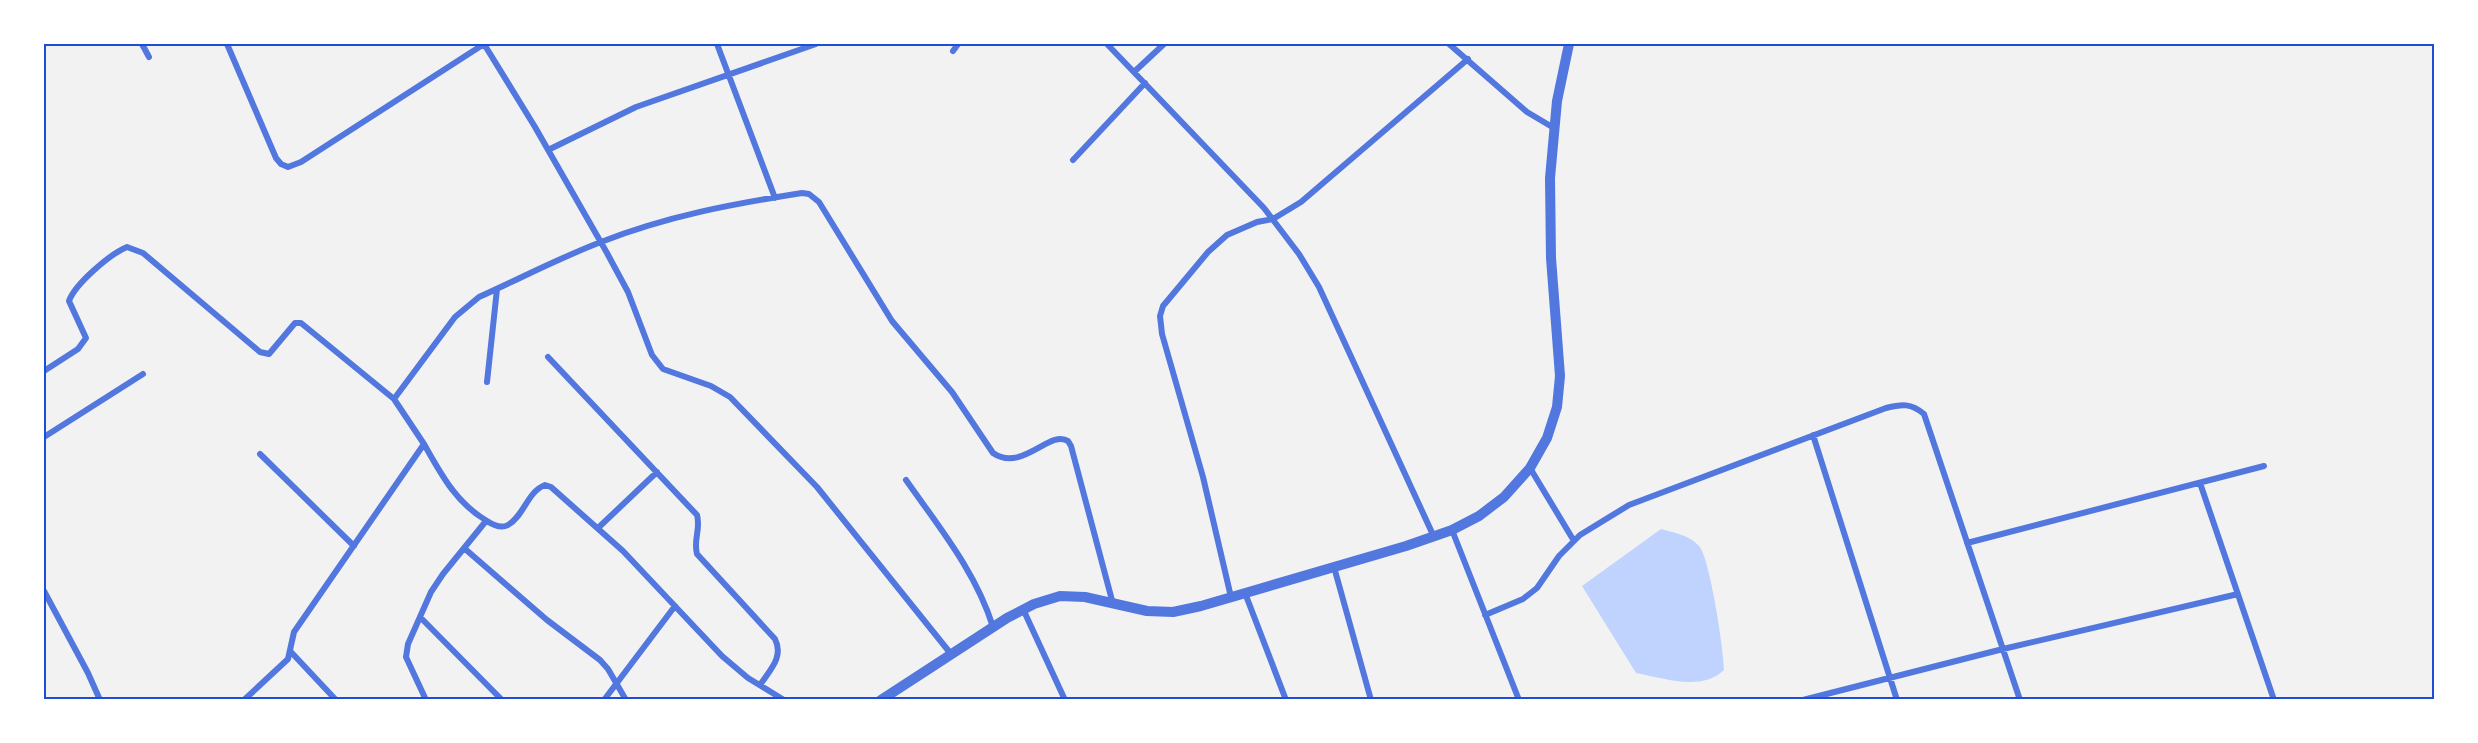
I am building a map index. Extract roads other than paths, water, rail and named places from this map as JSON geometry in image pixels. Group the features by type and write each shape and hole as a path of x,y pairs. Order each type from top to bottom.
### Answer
{"street":[{"path":"142,44 149,57"},
{"path":"227,44 276,158 288,167 301,162 484,44 601,242 628,292 657,363 663,369 711,386 730,397 817,487 951,654"},
{"path":"717,44 775,198"},
{"path":"548,150 636,107 816,44"},
{"path":"953,51 958,44"},
{"path":"1107,44 1273,219 1319,287 1434,537"},
{"path":"1134,72 1164,44"},
{"path":"1449,44 1527,112 1554,128"},
{"path":"881,699 1023,609 1060,596 1085,597 1147,611 1173,612 1434,537 1479,516 1504,497 1530,468 1547,438 1557,407 1560,376 1551,258 1550,178 1557,101 1569,44"},
{"path":"1231,597 1203,477 1162,334 1160,316 1169,297 1208,252 1227,235 1242,227 1273,219 1301,202 1468,59"},
{"path":"1073,160 1145,83"},
{"path":"394,399 455,317 473,301 497,289 601,242 667,219 725,205 809,194 819,202 892,321 952,392 993,453 1001,458 1014,459 1060,438 1068,441 1113,604"},
{"path":"44,371 84,343 86,338 69,301 75,289 118,251 128,248 143,253 260,352 269,354 290,327 295,323 301,323 394,399 460,502 486,521 501,527 509,525 536,490 545,485 551,487 623,551 722,656 760,685 784,699"},
{"path":"487,382 497,289"},
{"path":"548,357 697,515 699,523 694,546 697,554 775,639 778,646 777,659 760,685"},
{"path":"44,437 143,374"},
{"path":"1485,615 1523,599 1537,588 1558,556 1574,541 1629,505 1886,408 1902,404 1914,405 1924,414 2019,699"},
{"path":"1813,435 1897,699"},
{"path":"244,699 283,665 291,652 294,632 424,444"},
{"path":"260,454 354,546"},
{"path":"1967,543 2264,466"},
{"path":"1530,468 1574,541"},
{"path":"598,528 657,472"},
{"path":"906,480 972,575 993,627"},
{"path":"2200,483 2274,699"},
{"path":"426,699 406,657 408,644 430,592 486,521"},
{"path":"1452,530 1519,699"},
{"path":"464,548 547,620 600,660 626,699"},
{"path":"1334,567 1371,699"},
{"path":"44,591 100,699"},
{"path":"1245,593 1286,699"},
{"path":"1803,699 2238,594"},
{"path":"604,699 675,606"},
{"path":"1023,609 1065,699"},
{"path":"420,617 502,699"},
{"path":"291,652 336,699"}],"water":[{"path":"1661,529 1691,539 1699,546 1703,554 1712,586 1722,645 1724,670 1715,677 1682,682 1636,673 1582,586"}]}
